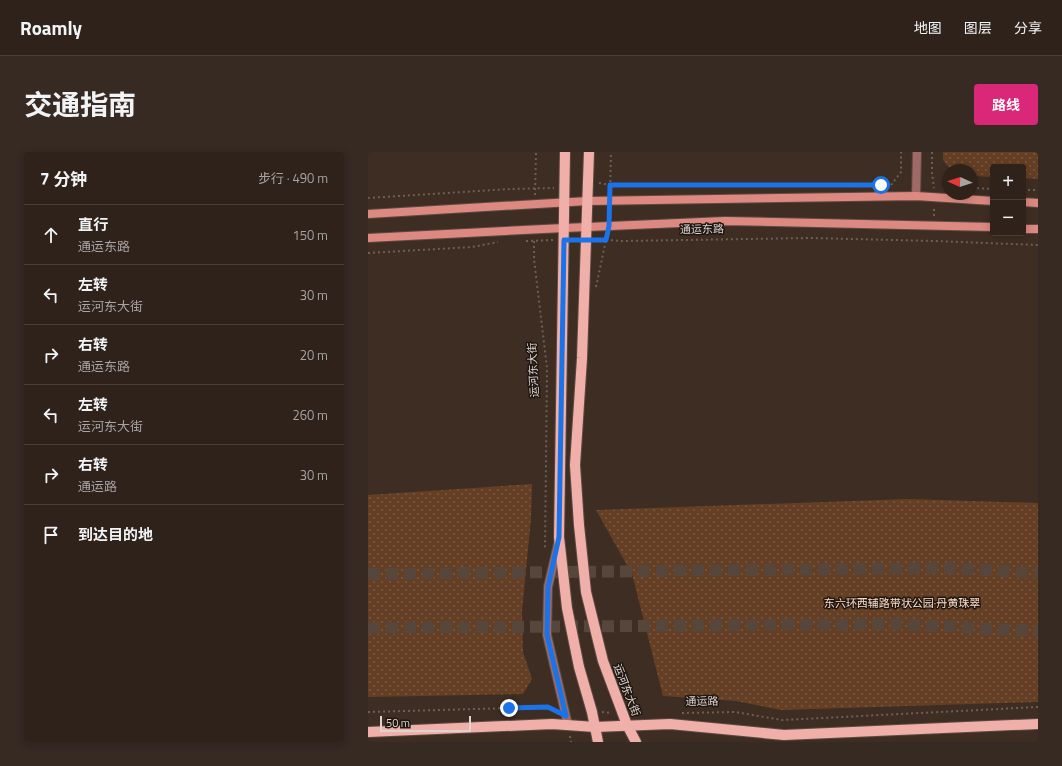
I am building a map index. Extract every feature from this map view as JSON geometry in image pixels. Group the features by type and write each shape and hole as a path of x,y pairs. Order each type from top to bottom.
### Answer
{"main road":[{"path":"565,152 559,537 567,608 579,667 592,712 598,742"},
{"name":"运河东大街","path":"589,152 582,358 575,465 578,518 586,592 603,661 627,725 636,742"},
{"path":"368,214 588,201 916,196 990,201"},
{"path":"1026,202 1038,203"},
{"name":"通运东路","path":"368,238 725,221 990,227"},
{"path":"1026,228 1038,229"},
{"path":"368,732 552,724 567,720 595,726 680,724 784,735 1038,724"}],"street":[{"path":"916,196 917,152"},
{"path":"559,537 548,587 547,635 567,720"}],"path":[{"path":"535,204 536,152"},
{"path":"609,201 611,152"},
{"path":"892,185 901,172 901,152"},
{"path":"589,182 610,185 898,186"},
{"path":"368,198 565,187"},
{"path":"916,187 940,187"},
{"path":"978,188 990,189"},
{"path":"1026,190 1038,190"},
{"name":"运河东大街","path":"535,230 534,259 547,368 545,556"},
{"name":"通运东路","path":"587,239 622,241 811,238 1038,245"},
{"path":"520,241 564,240"},
{"path":"595,291 606,240"},
{"path":"368,253 472,247 498,242"},
{"path":"368,712 548,707 567,720"},
{"name":"通运路","path":"681,713 735,712 782,720 1038,707"},
{"path":"592,712 623,713"}],"green space":[{"path":"943,152 1038,152 1038,179 1026,178 1026,164 990,164 990,177 978,176 978,164 946,164 943,160"},
{"path":"532,484 531,519 522,611 523,652 532,679 523,694 368,697 368,495"},
{"name":"东六环西辅路带状公园·丹黄珠翠","path":"908,499 1038,503 1038,702 781,710 736,701 663,696 632,574 596,510"}],"tunnel":[{"path":"368,574 949,568 1038,573"},
{"path":"368,628 896,624 1038,631"}],"route":[{"path":"509,708 548,707 566,716 561,700 547,635 548,587 559,537 564,240 606,240 609,226 610,185 881,185"}]}
